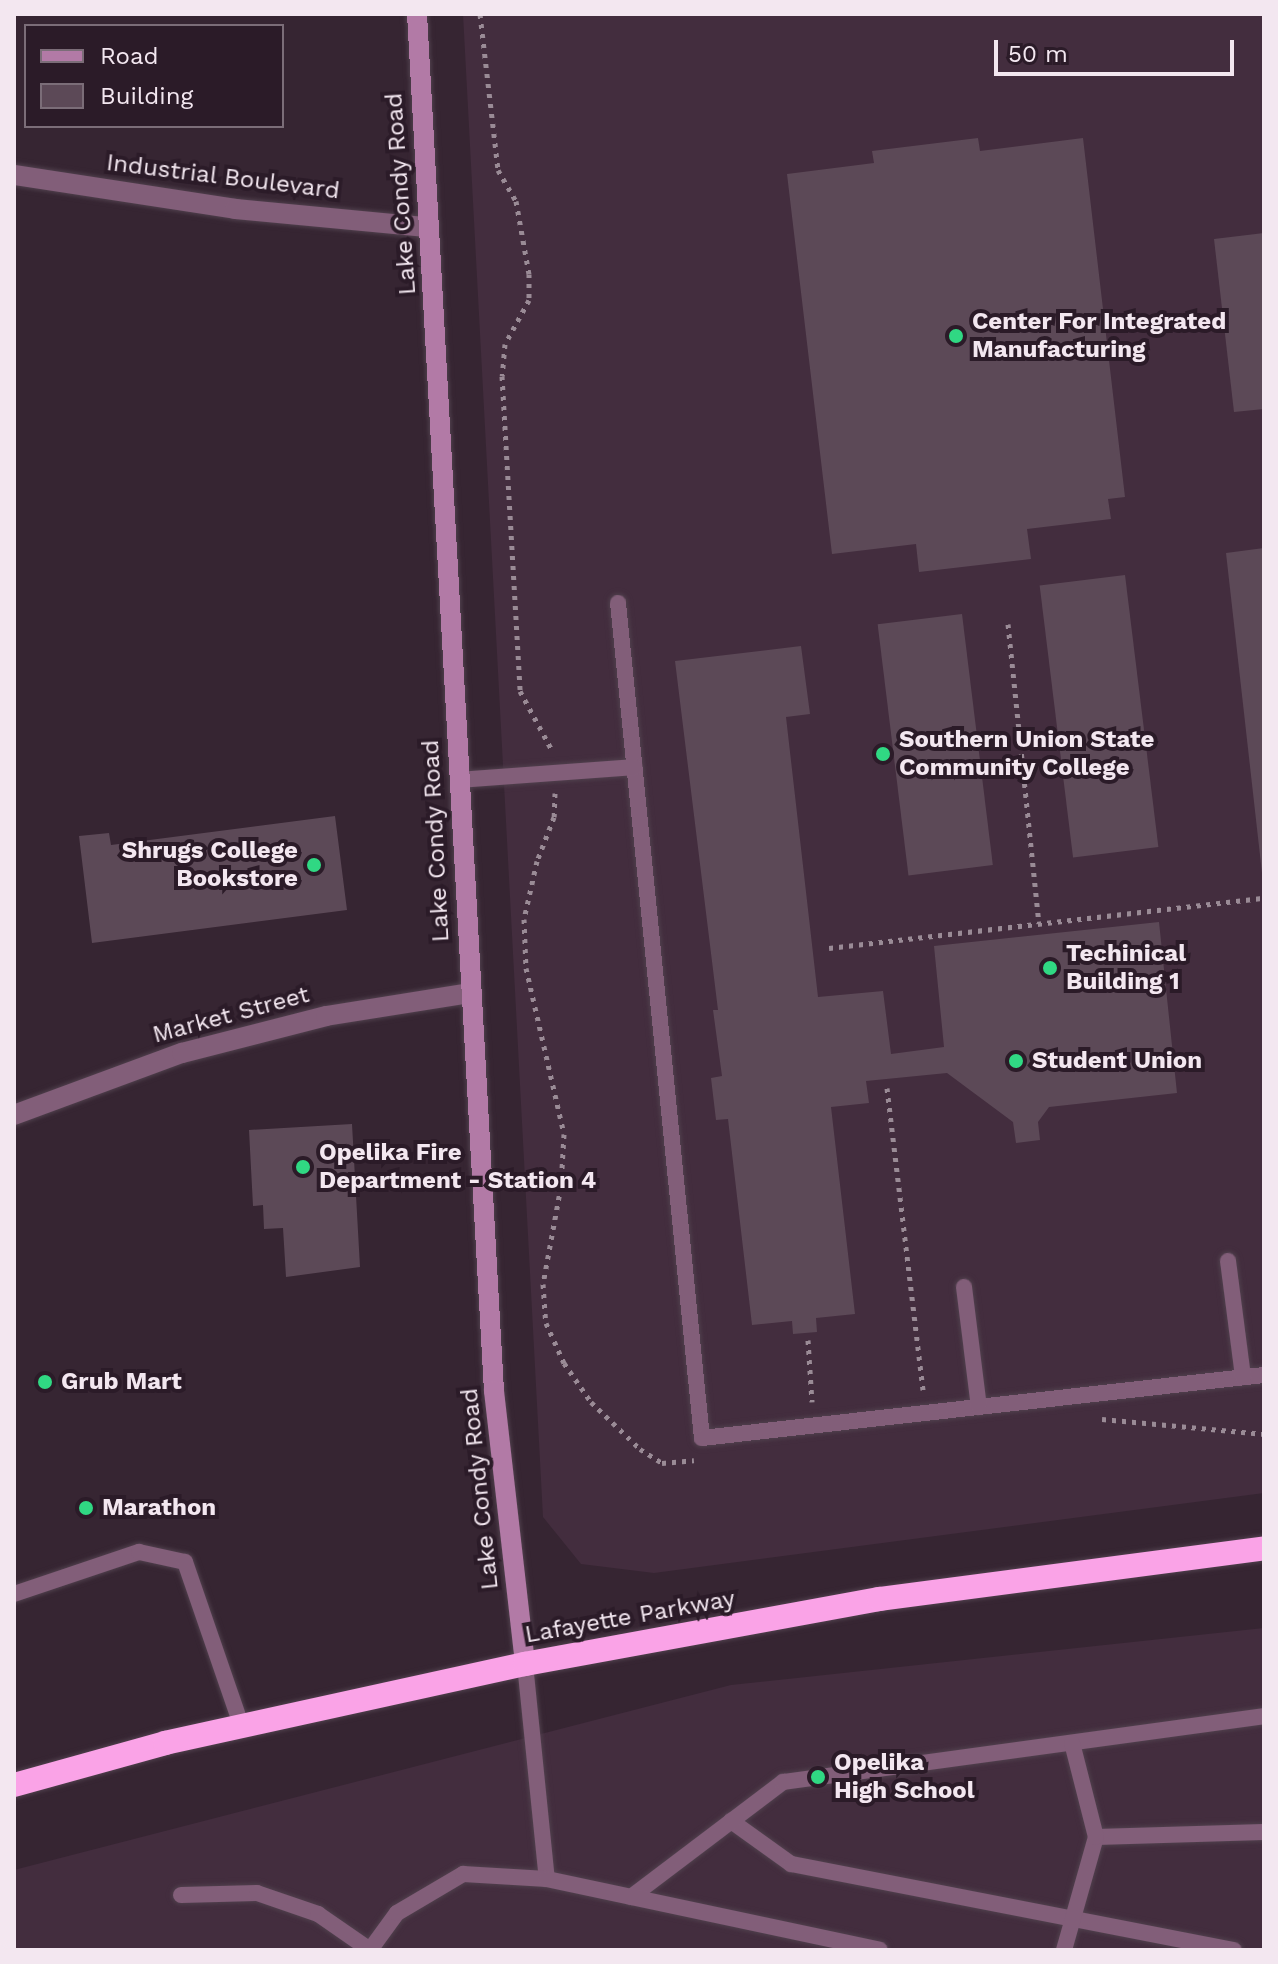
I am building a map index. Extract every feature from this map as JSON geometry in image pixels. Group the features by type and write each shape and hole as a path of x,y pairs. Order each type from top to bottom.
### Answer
{"highway":[{"name":"Lafayette Parkway","path":"14,1785 242,1728 525,1664 879,1599 1264,1548"}],"street":[{"name":"Lake Condy Road","path":"417,14 469,993 494,1391 525,1664"},
{"name":"Industrial Boulevard","path":"14,175 235,209 427,227"},
{"name":"Market Street","path":"14,1115 182,1053 326,1016 469,993"}],"lane":[{"path":"618,603 702,1438 1264,1375"},
{"path":"459,780 635,767"},
{"path":"1228,1261 1243,1377"},
{"path":"964,1287 979,1407"},
{"path":"14,1594 139,1552 185,1562 242,1728"},
{"path":"525,1664 547,1879"},
{"path":"631,1897 783,1782 1264,1716"},
{"path":"1064,1950 1096,1837 1072,1743"},
{"path":"731,1821 791,1864 1234,1950"},
{"path":"1096,1837 1264,1832"},
{"path":"181,1895 257,1893 318,1914 370,1950 397,1913 463,1874 547,1879 880,1950"}],"path":[{"path":"1008,624 1039,923"},
{"path":"829,948 1264,898"},
{"path":"887,1088 926,1413"},
{"path":"808,1340 814,1425"}],"shaded area":[{"name":"Southern Union State Community College","path":"463,14 1264,14 1264,1493 654,1573 581,1564 543,1517"},
{"name":"Opelika High School","path":"1264,1628 1264,1950 14,1950 14,1870 731,1685"}],"building":[{"name":"Center For Integrated Manufacturing","path":"978,138 980,151 1083,138 1125,497 1108,499 1111,519 1027,529 1031,559 919,572 916,544 832,554 787,174 874,163 872,151"},
{"path":"1264,233 1264,409 1234,412 1214,239"},
{"path":"1264,548 1264,873 1262,873 1226,553"},
{"path":"1125,575 1158,847 1073,857 1040,585"},
{"path":"962,614 993,865 908,875 878,624"},
{"name":"Techinical Building 1","path":"801,646 810,714 786,717 818,997 883,991 891,1054 944,1047 934,946 1159,922 1177,1093 1049,1107 1038,1122 1040,1140 1016,1143 1013,1122 947,1073 866,1081 869,1103 831,1107 855,1314 816,1318 817,1332 793,1334 792,1321 752,1325 728,1119 716,1120 711,1078 722,1076 713,1010 718,1010 675,661"},
{"path":"335,816 347,910 92,943 79,836 109,833 111,845"},
{"name":"Opelika Fire Department - Station 4","path":"352,1124 360,1267 286,1277 283,1228 264,1229 263,1205 253,1206 249,1130"}],"place":[{"name":"Center For Integrated Manufacturing","path":"956,336"},
{"name":"Southern Union State Community College","path":"883,754"},
{"name":"Shrugs College Bookstore","path":"314,865"},
{"name":"Techinical Building 1","path":"1050,968"},
{"name":"Student Union","path":"1016,1061"},
{"name":"Opelika Fire Department - Station 4","path":"303,1167"},
{"name":"Grub Mart","path":"45,1382"},
{"name":"Marathon","path":"86,1508"},
{"name":"Opelika High School","path":"818,1777"}]}
